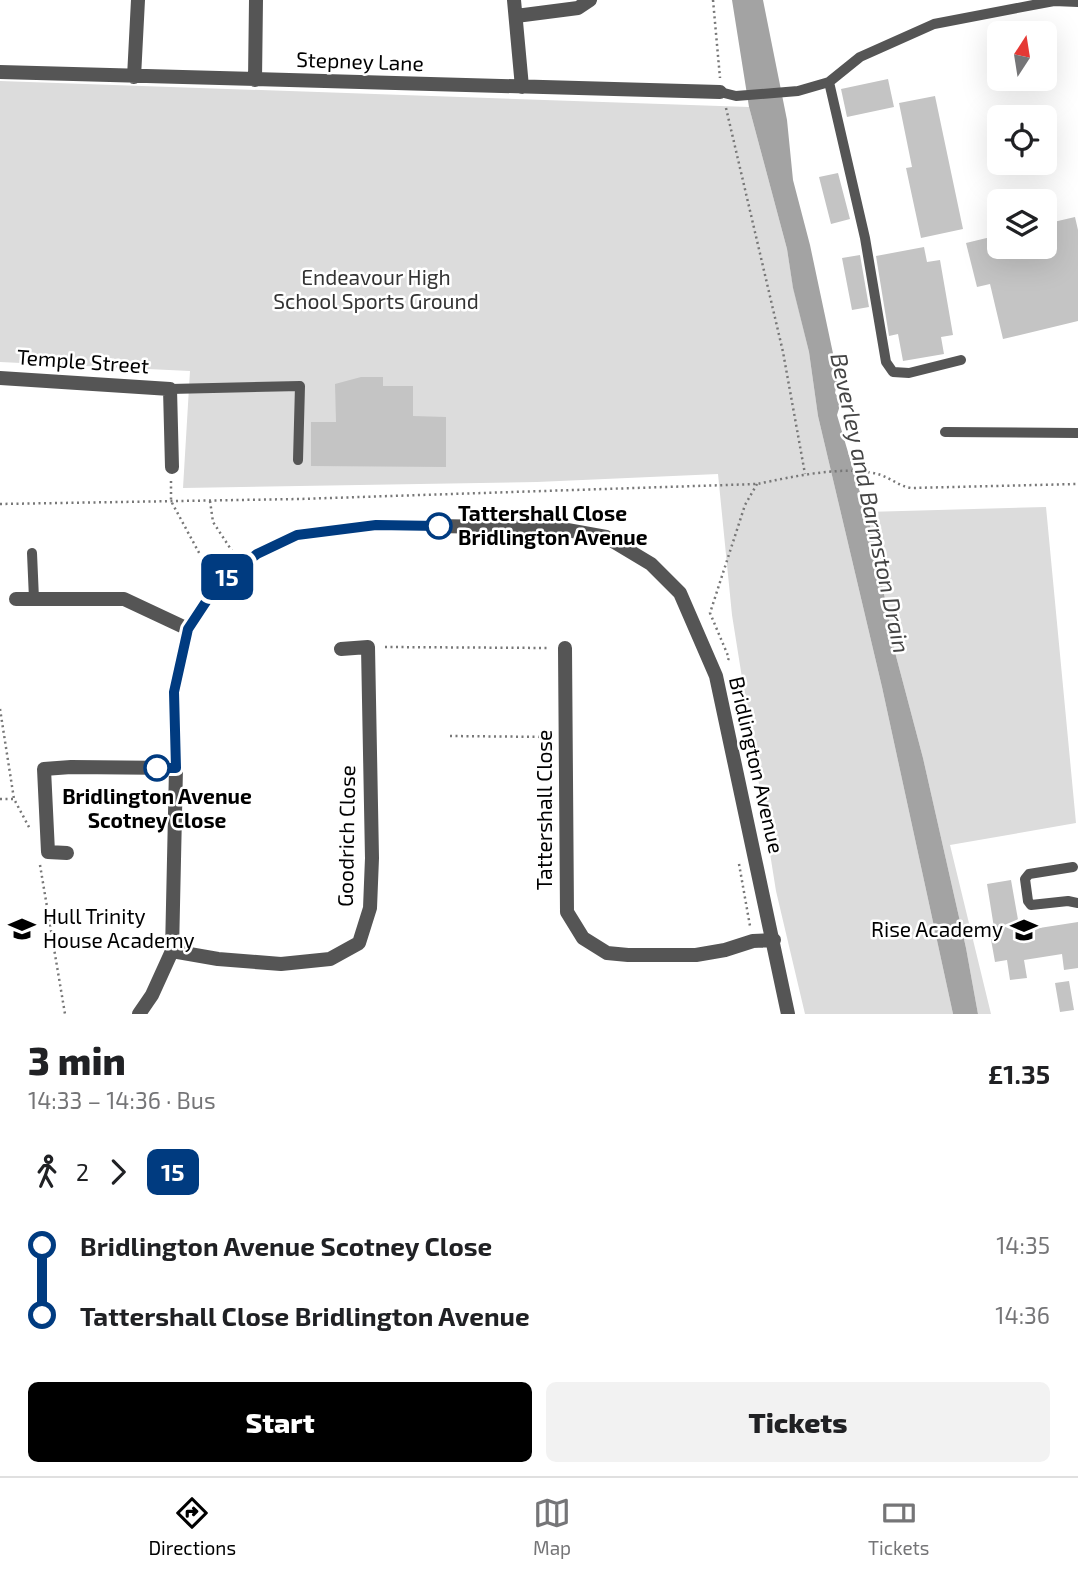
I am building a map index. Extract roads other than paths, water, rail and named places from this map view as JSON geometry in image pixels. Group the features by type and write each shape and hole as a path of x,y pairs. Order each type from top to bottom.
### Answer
{"street":[{"path":"134,76 138,0"},
{"path":"255,80 256,0"},
{"path":"514,0 522,88"},
{"path":"516,16 578,8 590,0"},
{"name":"Stepney Lane","path":"0,72 720,92"},
{"name":"Temple Street","path":"0,378 170,389 172,467"},
{"name":"Bridlington Avenue","path":"139,1014 152,995 172,951 176,768 174,692 188,629 217,585 257,554 297,535 376,525 556,528 606,537 652,565 680,593 716,676 789,1014"},
{"path":"16,599 124,599 188,629"},
{"name":"Goodrich Close","path":"172,951 218,960 281,964 330,959 359,943 370,908 372,858 368,647 341,649"},
{"name":"Tattershall Close","path":"565,648 567,912 583,938 607,953 628,955 696,954 725,950 753,941 774,940"},
{"path":"67,853 48,852 44,769 176,768"}],"lane":[{"path":"720,92 736,96 798,91 829,82 860,57 934,24 1054,1 1078,2"},
{"path":"829,82 865,238 886,362 892,372 909,373 961,360"},
{"path":"170,389 300,386 298,460"},
{"path":"945,432 1078,433"},
{"path":"32,553 34,599"},
{"path":"1073,867 1029,874 1025,879 1031,905 1068,901 1078,904"}],"place":[{"name":"Tattershall Close Bridlington Avenue","path":"439,526"},
{"name":"Bridlington Avenue Scotney Close","path":"157,768"},
{"name":"Hull Trinity House Academy","path":"22,929"},
{"name":"Rise Academy","path":"1024,930"}],"park label":[{"name":"Endeavour High School Sports Ground","path":"376,290"}],"water label":[{"name":"Beverley and Barmston Drain","path":"870,503"}]}
